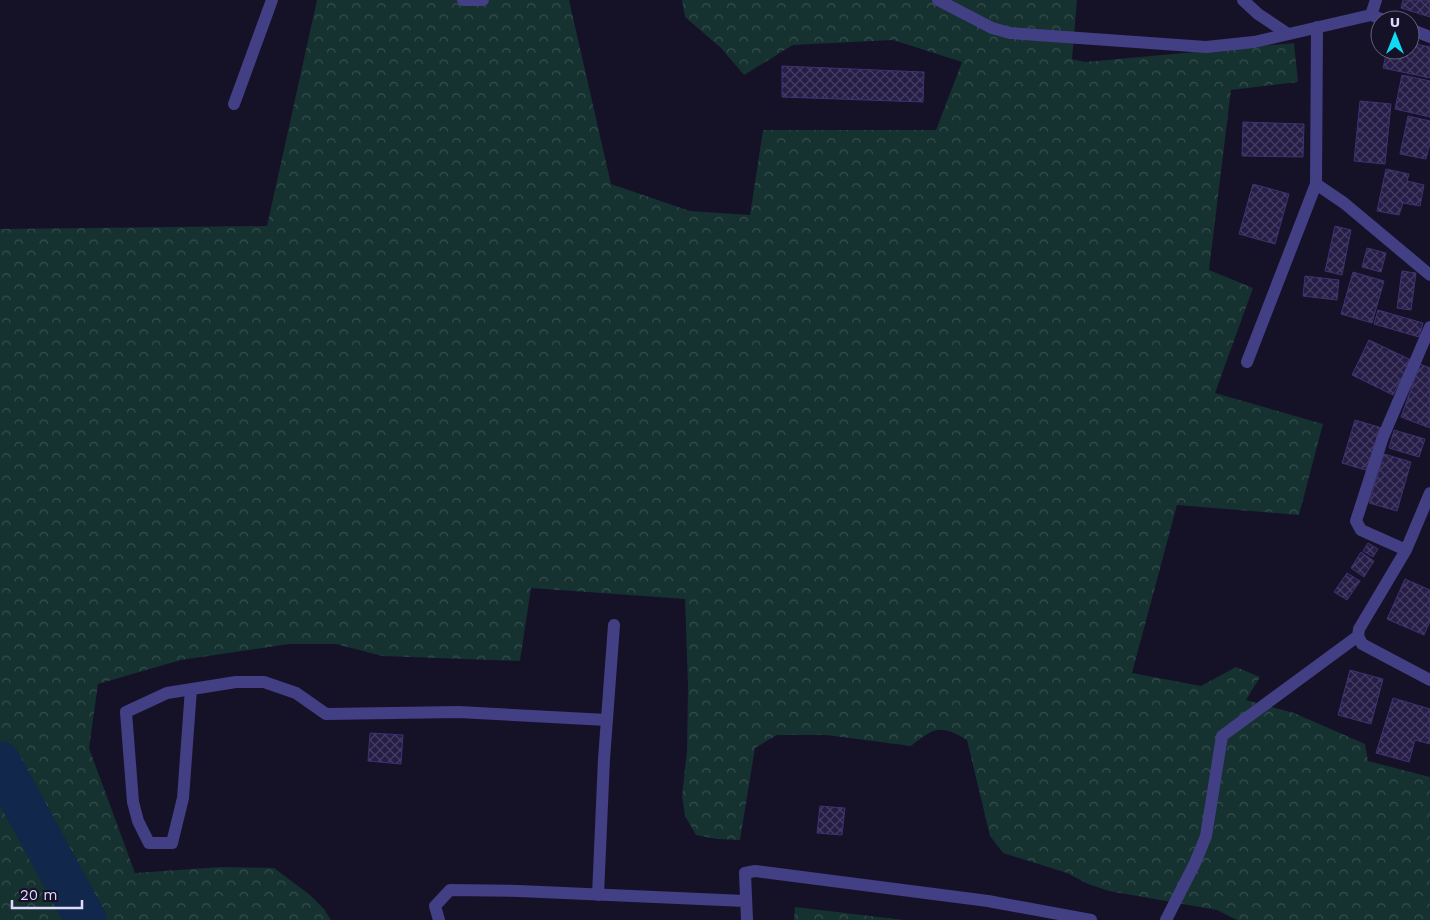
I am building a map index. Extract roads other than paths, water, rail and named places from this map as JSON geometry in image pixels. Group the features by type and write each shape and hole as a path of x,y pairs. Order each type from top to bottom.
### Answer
{"street":[{"path":"234,104 272,0"},
{"path":"938,0 992,28 1010,33 1206,46 1254,42 1370,15"},
{"path":"1243,0 1258,14 1288,34"},
{"path":"1248,362 1316,184 1318,27"},
{"path":"1316,184 1344,202 1430,275"},
{"path":"1406,550 1361,530 1356,521 1383,437 1430,327"},
{"path":"1430,493 1406,550 1369,610 1359,629 1358,636 1362,644 1430,680"},
{"path":"598,895 614,625"},
{"path":"1166,920 1195,864 1206,836 1222,736 1358,636"},
{"path":"191,689 179,818 172,843 149,843 138,821 133,802 126,712 167,693 191,689 236,682 264,682 296,693 326,714 460,712 607,720"},
{"path":"746,920 745,874 755,871 988,901 1091,920"},
{"path":"439,920 435,906 450,890 519,891 745,901"}],"waterway":[{"path":"0,762 86,920"}]}
